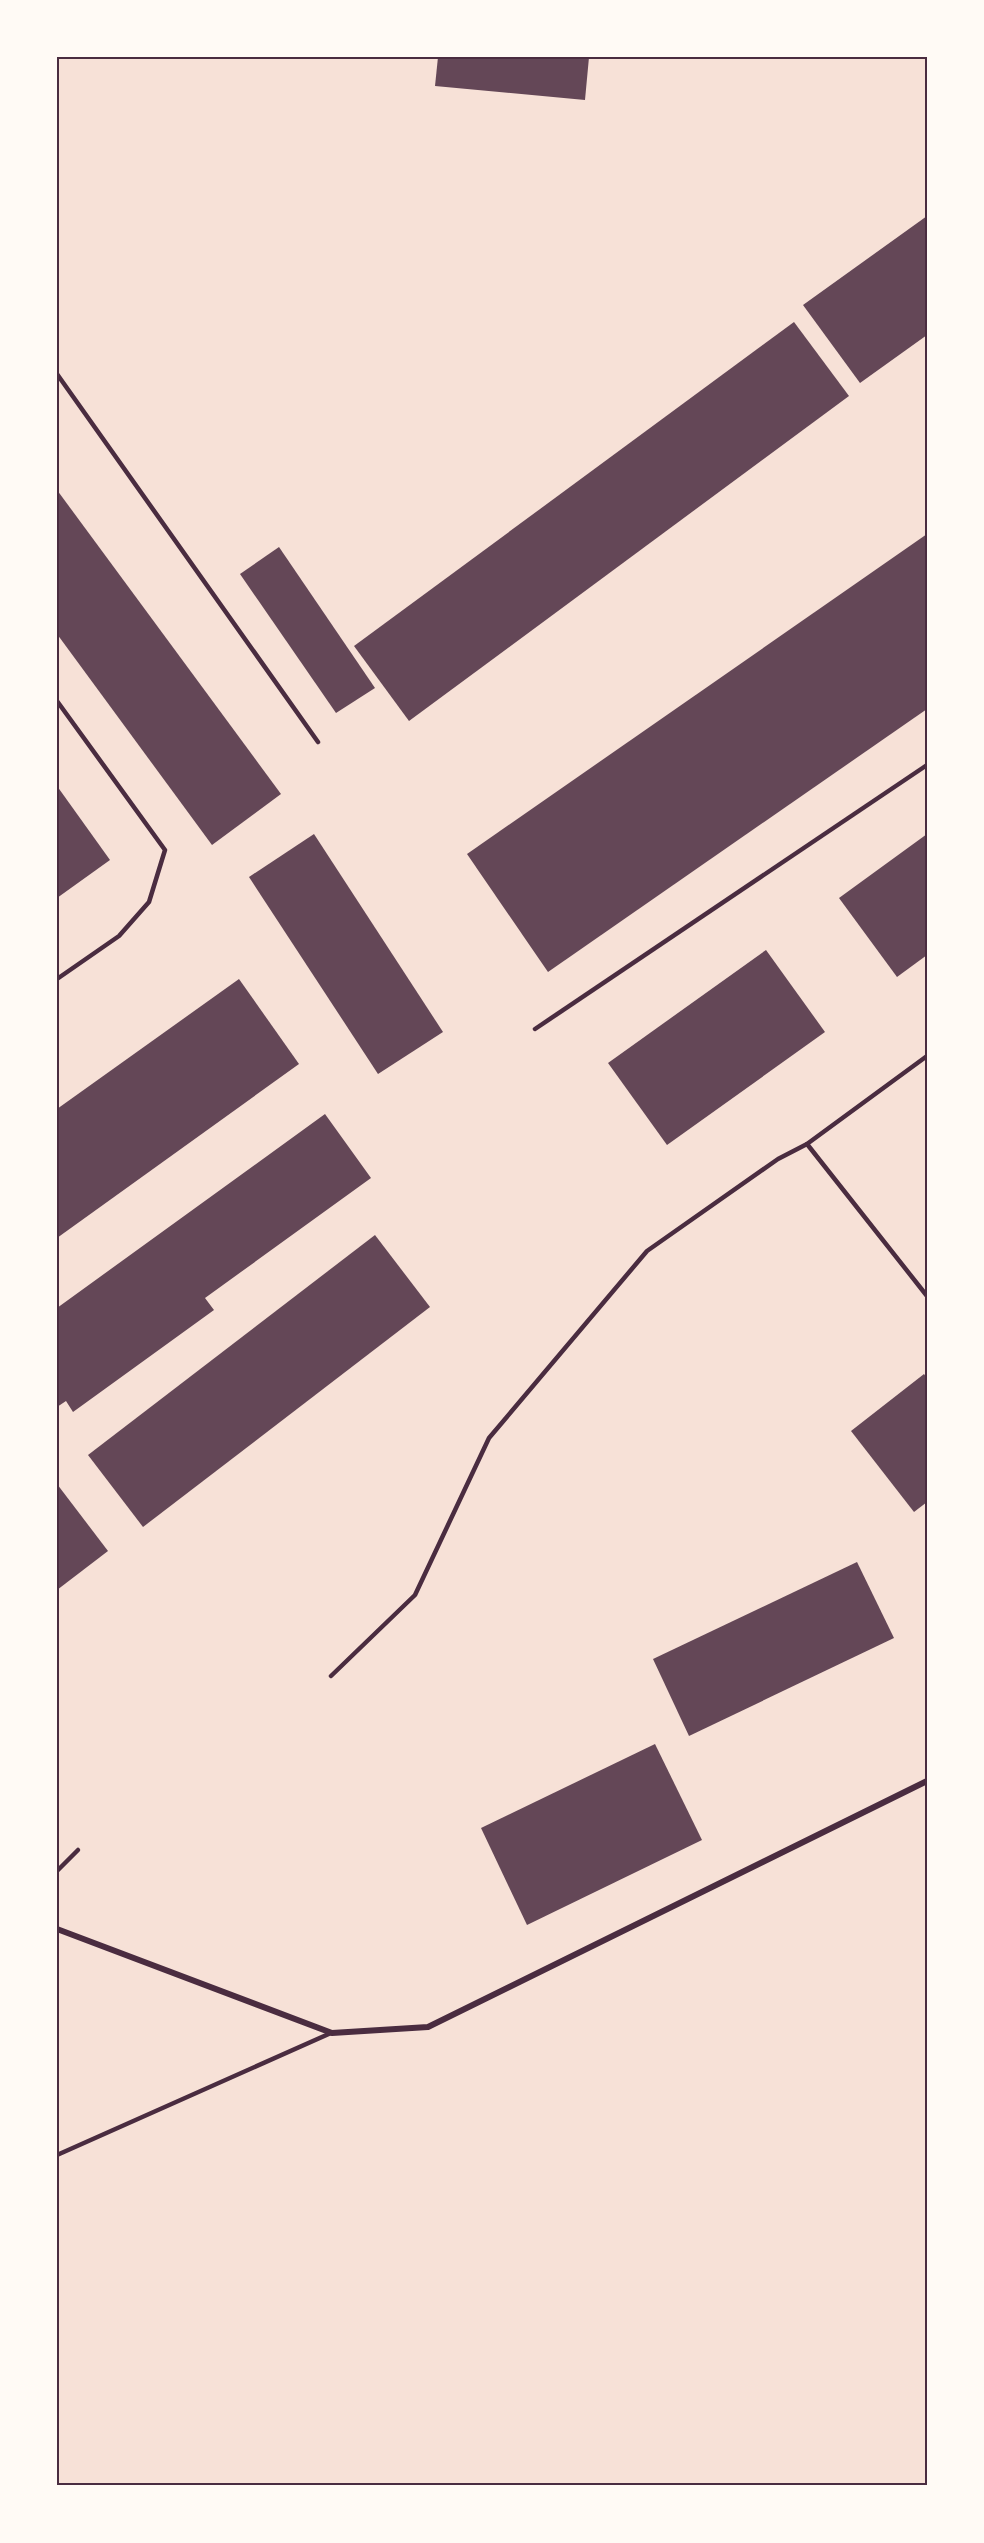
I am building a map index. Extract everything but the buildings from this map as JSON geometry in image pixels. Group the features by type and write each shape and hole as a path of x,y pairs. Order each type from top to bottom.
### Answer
{"street":[{"path":"57,1929 332,2032 428,2027 927,1781"}],"lane":[{"path":"57,374 318,742"},
{"path":"57,701 165,850 149,902 119,936 57,979"},
{"path":"535,1029 927,765"},
{"path":"331,1676 415,1595 489,1438 647,1251 777,1158 807,1144 927,1056"},
{"path":"807,1144 927,1296"},
{"path":"57,1871 78,1850"},
{"path":"57,2155 332,2032"}]}
